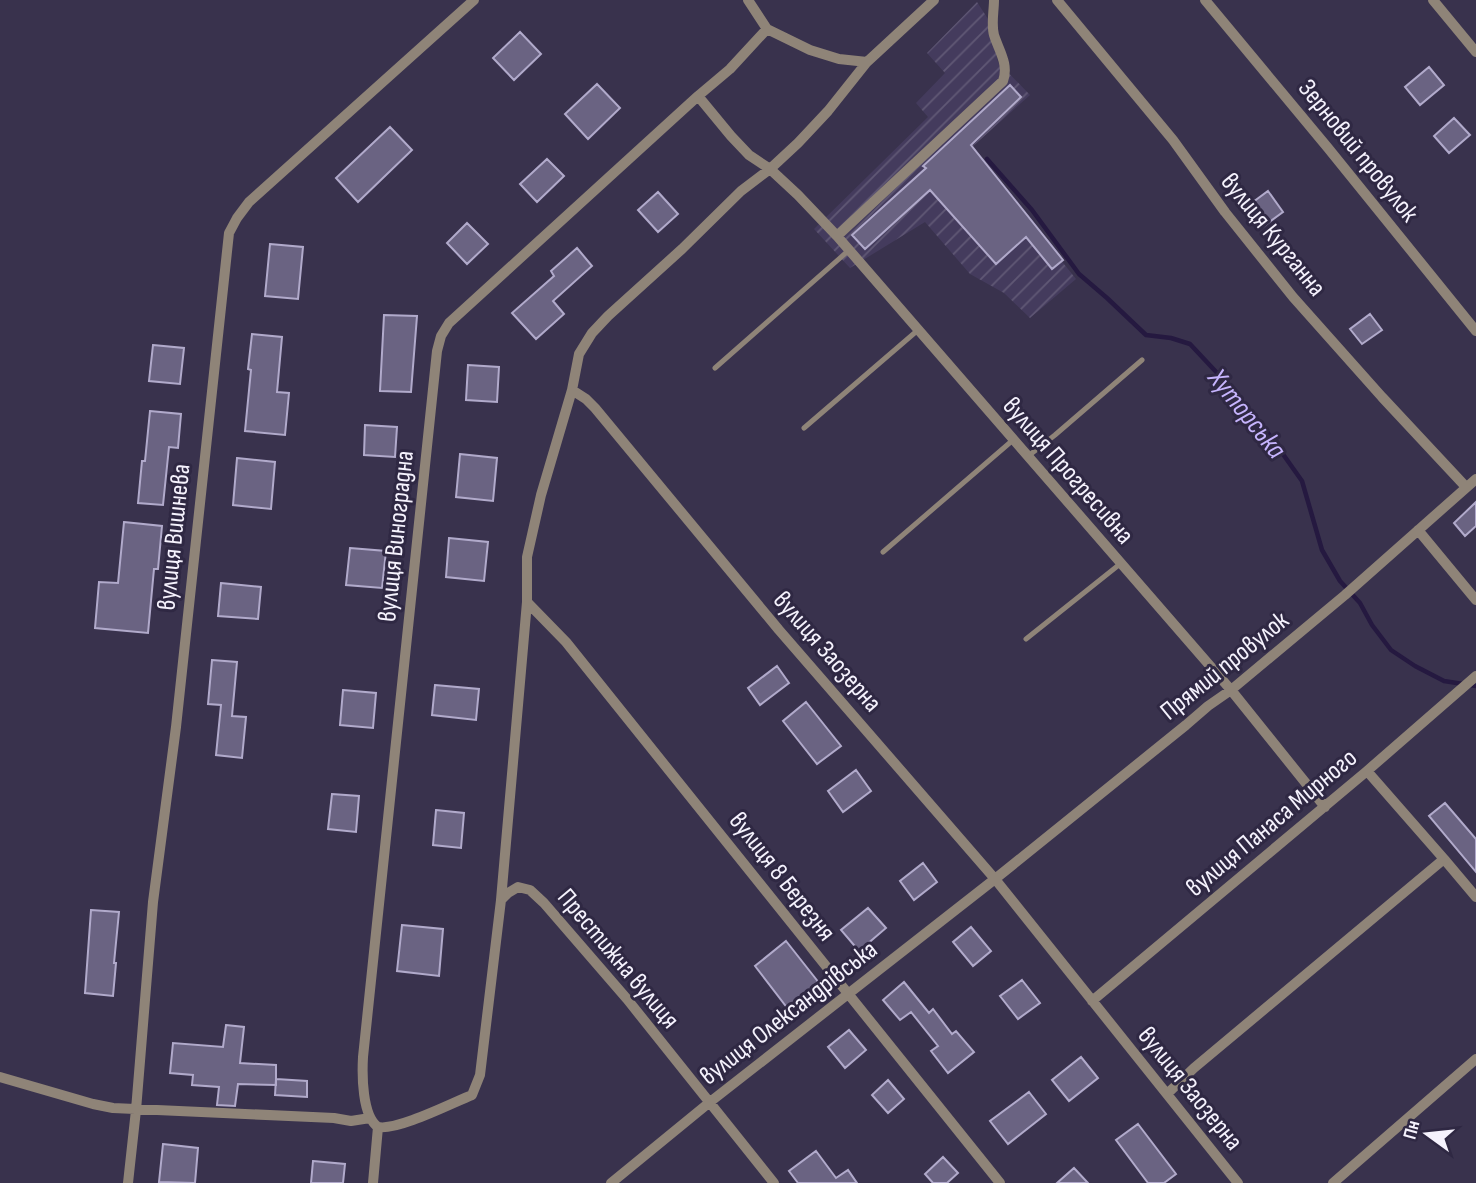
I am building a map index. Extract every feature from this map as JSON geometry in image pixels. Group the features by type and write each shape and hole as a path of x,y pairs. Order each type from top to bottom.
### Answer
{"street":[{"name":"вулиця Вишнева","path":"128,1183 153,902 178,713 229,233 249,202 474,0"},
{"path":"748,0 766,29 810,50 839,59 867,62"},
{"path":"0,1077 93,1104 136,1110 293,1115 351,1121 370,1118 378,1127 383,1128 410,1121 472,1095 480,1075 501,900 527,602 527,557 541,495 572,390 579,354 608,316 741,191 770,169 828,111 867,62 934,0"},
{"path":"837,236 1003,81 1004,60 993,25 994,0"},
{"name":"вулиця Курганна","path":"1057,0 1173,140 1225,212 1293,297 1466,487"},
{"name":"Зерновий провулок","path":"1205,0 1476,331"},
{"path":"1433,0 1476,52"},
{"name":"вулиця Виноградна","path":"370,1118 362,1074 363,1057 437,351 441,336 449,323 730,69 766,29"},
{"name":"вулиця Прогресивна","path":"698,96 749,155 770,169 837,236 1231,690 1325,807"},
{"name":"вулиця Заозерна","path":"572,390 595,408 779,630 995,879 1238,1183"},
{"name":"Прямий провулок","path":"995,879 1345,596 1476,479"},
{"path":"1418,530 1476,600"},
{"name":"вулиця 8 Березня","path":"527,602 566,642 1000,1183"},
{"name":"вулиця Панаса Мирного","path":"1092,1001 1325,807 1470,681"},
{"path":"1367,771 1476,897"},
{"path":"1167,1094 1194,1068 1444,859"},
{"name":"вулиця Олександрівська","path":"611,1183 995,879"},
{"name":"Престижна вулиця","path":"501,900 518,887 530,890 544,903 627,999 774,1183"},
{"path":"1333,1183 1476,1059"},
{"path":"373,1183 378,1127"}],"lane":[{"path":"715,368 848,251"},
{"path":"804,428 918,330"},
{"path":"1027,457 1142,360"},
{"path":"883,552 1013,440"},
{"path":"1026,639 1121,564"}],"shaded area":[{"path":"977,2 988,19 998,62 1030,95 971,148 1076,279 1030,318 1004,293 970,274 925,222 850,268 814,229 928,117 916,103 945,73 927,53"}],"building":[{"path":"520,32 541,54 514,80 493,58"},
{"path":"1429,67 1444,85 1420,105 1405,87"},
{"path":"597,84 620,108 588,139 565,114"},
{"path":"1010,85 1021,97 971,145 1063,260 1052,269 1026,237 996,264 930,190 865,249 852,235 926,168 923,166"},
{"path":"1454,118 1470,135 1449,153 1434,136"},
{"path":"390,127 412,150 358,202 336,178"},
{"path":"547,159 564,176 537,202 520,184"},
{"path":"1268,191 1283,212 1264,226 1249,205"},
{"path":"658,192 678,214 658,232 638,210"},
{"path":"467,223 488,244 467,264 447,243"},
{"path":"270,244 303,247 298,299 265,296"},
{"path":"577,248 592,266 553,301 564,314 536,339 512,313 554,276 551,271"},
{"path":"1370,314 1382,330 1362,344 1350,329"},
{"path":"384,315 417,316 411,392 380,391"},
{"path":"252,334 282,337 277,392 289,393 285,435 245,431"},
{"path":"153,345 184,348 180,384 149,381"},
{"path":"468,365 499,367 497,402 466,400"},
{"path":"150,411 181,414 178,448 169,447 163,505 138,503"},
{"path":"365,425 397,427 395,457 364,455"},
{"path":"460,454 497,458 493,501 456,497"},
{"path":"237,458 275,462 271,509 233,505"},
{"path":"1476,502 1476,526 1465,536 1454,523"},
{"path":"124,522 162,526 158,569 154,569 148,633 95,628 99,582 118,583"},
{"path":"449,538 488,542 484,581 446,577"},
{"path":"350,548 386,551 382,588 346,585"},
{"path":"221,583 261,587 258,619 218,616"},
{"path":"212,660 237,662 232,716 246,717 242,758 216,755 221,705 208,704"},
{"path":"777,666 789,683 760,705 748,688"},
{"path":"435,685 479,689 476,720 432,715"},
{"path":"343,690 376,693 373,728 340,725"},
{"path":"806,702 841,746 817,764 783,721"},
{"path":"856,770 871,791 843,812 828,791"},
{"path":"332,794 359,796 356,832 328,829"},
{"path":"1445,803 1476,839 1476,872 1429,816"},
{"path":"436,810 464,813 461,848 433,845"},
{"path":"923,863 937,882 914,900 900,881"},
{"path":"868,908 886,928 859,951 841,930"},
{"path":"91,910 119,912 113,996 85,993"},
{"path":"402,925 443,929 439,976 397,971"},
{"path":"971,927 991,951 973,966 953,942"},
{"path":"786,941 827,993 795,1018 755,966"},
{"path":"1022,980 1040,1003 1018,1019 1000,996"},
{"path":"904,982 929,1013 933,1009 952,1034 956,1031 974,1052 948,1073 931,1051 938,1046 911,1012 900,1020 883,1000"},
{"path":"226,1025 244,1027 240,1063 276,1065 276,1085 238,1084 235,1106 217,1105 219,1087 192,1085 193,1075 170,1073 173,1043 223,1047"},
{"path":"849,1030 866,1050 845,1068 828,1047"},
{"path":"1081,1057 1098,1078 1069,1101 1052,1080"},
{"path":"276,1079 307,1081 307,1097 275,1095"},
{"path":"888,1080 904,1099 888,1113 872,1095"},
{"path":"1029,1092 1046,1114 1008,1144 990,1121"},
{"path":"1138,1124 1176,1174 1164,1183 1148,1183 1116,1140"},
{"path":"163,1144 198,1148 195,1183 159,1182"},
{"path":"816,1151 836,1178 848,1170 857,1183 798,1183 789,1171"},
{"path":"943,1157 958,1173 947,1183 933,1183 925,1174"},
{"path":"313,1161 345,1164 343,1183 311,1183"},
{"path":"1074,1168 1088,1183 1057,1183"}],"waterway":[{"name":"Хуторська","path":"987,159 1032,210 1079,274 1146,335 1190,344 1268,433 1302,481 1322,550 1340,581 1360,603 1391,650 1444,681 1476,686"}]}
